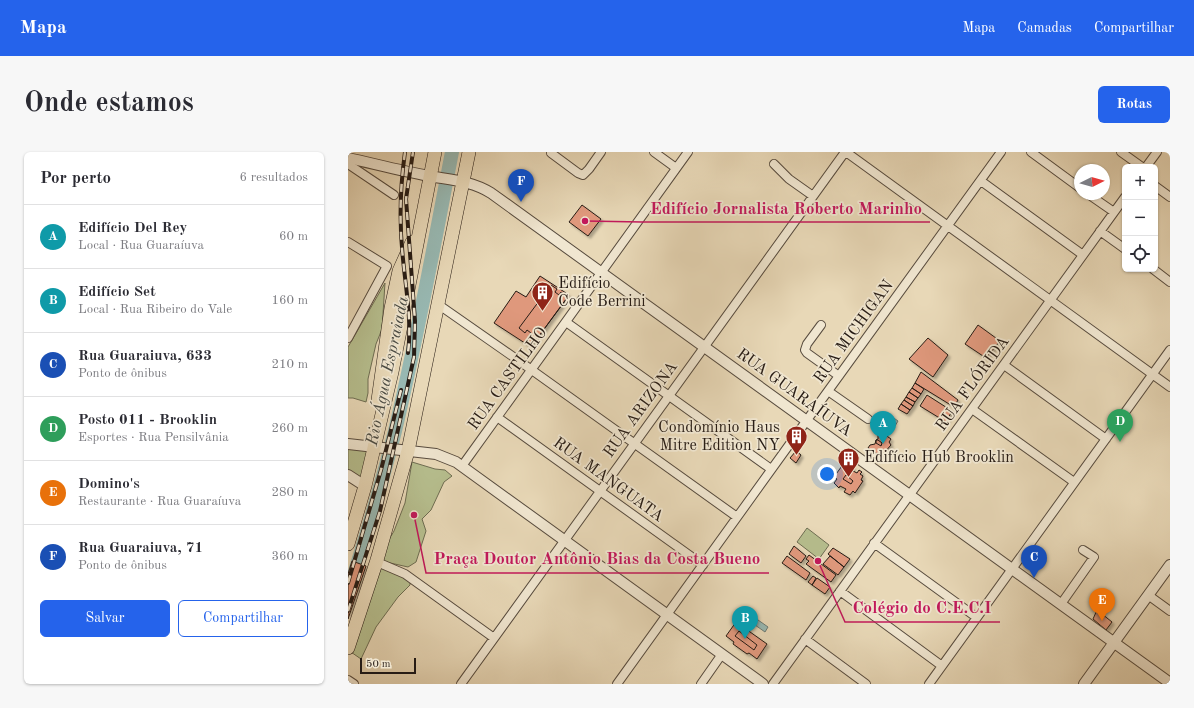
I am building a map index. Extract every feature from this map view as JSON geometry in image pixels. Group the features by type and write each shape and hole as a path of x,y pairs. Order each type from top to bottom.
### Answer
{"main road":[{"path":"348,544 365,486 379,447 422,220 435,177 435,152"},
{"path":"348,648 377,562 404,451 439,305 458,181 468,153"}],"street":[{"path":"551,153 583,175 601,152"},
{"path":"654,152 676,168"},
{"name":"RUA CASTILHO","path":"462,466 688,152"},
{"path":"845,152 1170,387"},
{"name":"RUA ARIZONA","path":"461,684 845,152"},
{"name":"RUA MICHIGAN","path":"617,684 1001,152"},
{"path":"1030,152 1074,184"},
{"path":"1122,152 1138,164"},
{"path":"1148,164 1157,152"},
{"name":"RUA GUARAÍUVA","path":"348,158 481,186 1170,683"},
{"path":"348,164 394,195"},
{"path":"774,164 789,178 813,196"},
{"path":"981,181 1083,255"},
{"path":"1158,188 1170,197"},
{"path":"1097,200 1114,212"},
{"name":"RUA FLÓRIDA","path":"773,684 1123,200"},
{"path":"1100,231 1122,247"},
{"path":"348,242 388,266 348,338"},
{"path":"1157,272 1170,282"},
{"path":"439,305 737,517"},
{"path":"348,320 356,324"},
{"path":"566,322 771,469"},
{"path":"821,325 807,344 805,350 839,376"},
{"path":"929,684 1170,350"},
{"path":"1004,364 1106,439"},
{"path":"828,391 868,419"},
{"path":"972,409 1074,482"},
{"name":"RUA MANGUATA","path":"497,417 703,565"},
{"path":"348,444 436,454 448,458 462,466 763,684"},
{"path":"348,475 365,486"},
{"path":"874,543 976,617"},
{"path":"1061,604 1094,557 1083,550"},
{"path":"377,562 405,574 494,638"},
{"path":"1084,684 1169,568"},
{"path":"840,591 942,666"},
{"path":"1148,595 1170,611"},
{"path":"805,639 866,684"},
{"path":"701,684 722,654"},
{"path":"348,680 354,684"}],"green space":[{"path":"385,283 382,329 376,344 368,379 368,393 366,402 348,398 348,347"},
{"path":"348,444 374,447 364,484 348,474"},
{"path":"412,462 435,469 445,470 452,476 444,482 431,510 422,519 426,531 416,562 408,567 377,560 394,531 405,503"},
{"path":"807,528 829,545 819,559 797,542"},
{"path":"382,566 410,580 410,585 398,597 376,627 361,659 348,650"}],"water":[{"path":"891,416 898,421 895,426 887,422"},
{"path":"741,608 768,627 765,632 738,613"}],"building":[{"path":"582,205 601,219 588,236 569,222"},
{"path":"540,276 569,295 531,347 494,323 516,291 526,297"},
{"name":"Edifício Code Berrini","path":"551,285 557,289 555,292 559,295 561,292 568,297 536,340 529,336 531,333 527,330 525,333 519,328"},
{"path":"978,325 1000,341 986,358 965,344"},
{"path":"928,338 948,355 933,377 909,359"},
{"path":"921,372 958,400 954,407 915,383"},
{"path":"915,383 924,389 921,394 912,388"},
{"path":"912,388 921,394 918,398 909,392"},
{"path":"909,392 918,398 915,402 906,397"},
{"path":"927,395 952,411 946,422 920,406"},
{"path":"906,397 915,402 913,406 904,400"},
{"path":"904,400 913,406 910,410 901,404"},
{"path":"901,404 910,410 907,414 898,409"},
{"path":"881,432 891,439 889,442 891,445 884,453 879,455 868,448 870,445 875,444 876,440 878,439 878,435"},
{"path":"876,440 882,443 881,446 876,443"},
{"name":"Condomínio Haus Mitre Edition NY","path":"796,451 801,455 796,463 790,458"},
{"name":"Edifício Hub Brooklin","path":"844,463 850,467 851,465 853,467 851,470 857,473 859,470 862,472 860,474 863,476 861,480 863,481 855,493 853,491 850,495 844,492 846,489 840,486 839,488 834,483 837,479 834,477"},
{"path":"846,475 853,481 851,484 843,479"},
{"path":"794,546 806,556 801,563 789,554"},
{"path":"833,548 850,559 844,567 828,554"},
{"path":"809,555 836,575 831,582 806,564 809,561 806,559"},
{"path":"787,556 810,573 806,580 782,563"},
{"path":"830,556 844,567 838,575 823,564"},
{"path":"352,561 366,566 348,619 348,574"},
{"path":"813,576 816,578 812,585 808,582"},
{"path":"817,578 830,587 825,594 812,585"},
{"path":"1097,610 1112,622 1106,630 1093,619"},
{"path":"736,622 767,644 757,659 733,644 734,642 726,636"},
{"path":"739,631 757,645 754,650 735,636"}],"waterway":[{"name":"Rio Água Espraiada","path":"348,594 373,513 395,431 418,327 452,152"}],"railway":[{"path":"405,152 401,192 401,219 409,318 408,353"},
{"path":"348,611 380,511 414,357 415,321 406,199 413,152"},
{"path":"348,583 381,470 401,390"}],"place":[{"name":"Rua Guaraiuva, 71","path":"521,202"},
{"name":"Edifício Jornalista Roberto Marinho","path":"585,221"},
{"name":"Edifício Code Berrini","path":"543,312"},
{"name":"Posto 011 - Brooklin","path":"1120,442"},
{"name":"Edifício Del Rey","path":"883,444"},
{"name":"Condomínio Haus Mitre Edition NY","path":"796,456"},
{"name":"Edifício Hub Brooklin","path":"849,478"},
{"name":"Praça Doutor Antônio Bias da Costa Bueno","path":"414,515"},
{"name":"Colégio do C.E.C.I","path":"818,561"},
{"name":"Rua Guaraiuva, 633","path":"1034,578"},
{"name":"Domino's","path":"1102,621"},
{"name":"Edifício Set","path":"745,639"}]}
